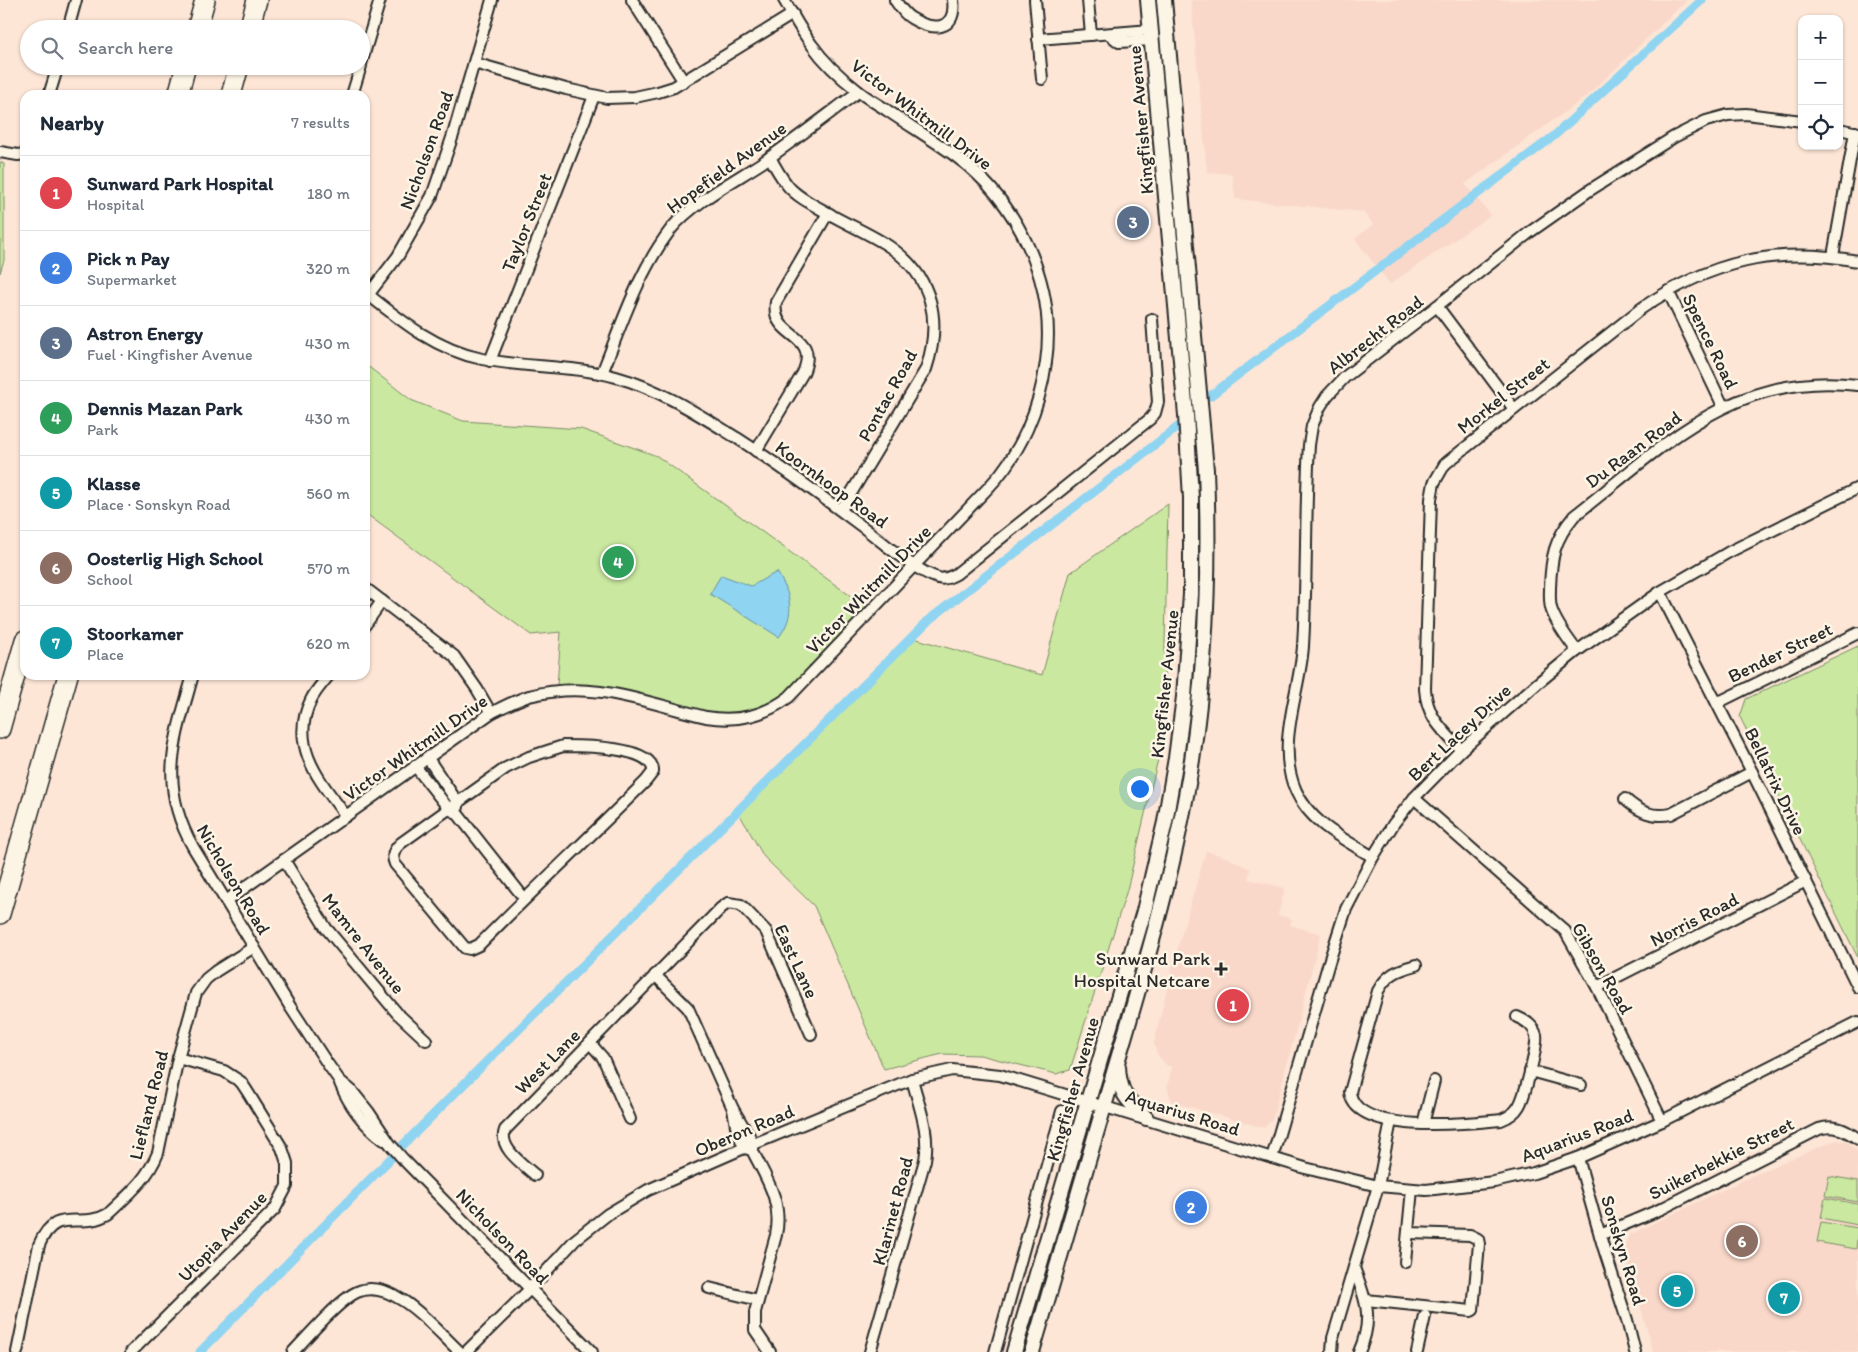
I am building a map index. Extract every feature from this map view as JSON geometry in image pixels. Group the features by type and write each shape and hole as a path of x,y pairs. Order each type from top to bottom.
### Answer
{"highway":[{"path":"199,20 205,0"},
{"path":"252,20 258,0"},
{"path":"179,90 184,75"},
{"path":"232,90 237,75"},
{"path":"0,728 20,658"},
{"path":"0,914 67,680"}],"street":[{"path":"70,20 76,0"},
{"path":"370,34 380,0"},
{"name":"Nicholson Road","path":"370,290 398,256 432,196 453,135 492,0"},
{"path":"632,0 684,82"},
{"name":"Victor Whitmill Drive","path":"226,901 491,713 528,697 558,690 591,690 611,693 706,718 755,716 779,704 789,697 998,478 1008,464 1026,431 1039,396 1049,335 1047,317 1034,260 1027,242 1015,219 994,191 977,173 955,156 858,92 840,76 818,52 784,0"},
{"path":"895,0 911,18 932,27 939,27 951,20 954,14 953,0"},
{"path":"1035,0 1042,80"},
{"path":"1088,0 1092,35"},
{"name":"Kingfisher Avenue","path":"1014,1352 1144,911 1163,830 1176,758 1184,697 1192,549 1189,461 1148,0"},
{"name":"Kingfisher Avenue","path":"1032,1352 1155,932 1184,805 1192,760 1202,669 1208,538 1206,470 1164,0"},
{"path":"474,63 594,96 635,97 658,92 684,82 793,14"},
{"path":"1038,39 1109,34 1119,42 1151,35"},
{"path":"51,90 55,75"},
{"path":"354,90 358,75"},
{"name":"Hopefield Avenue","path":"602,373 636,286 648,262 672,229 694,208 858,92"},
{"name":"Taylor Street","path":"490,361 594,96"},
{"name":"Albrecht Road","path":"1372,857 1330,831 1312,814 1297,793 1289,768 1287,754 1303,647 1310,444 1316,416 1327,396 1336,385 1551,216 1691,127 1738,114 1756,114 1798,120"},
{"path":"1833,256 1856,132 1843,130"},
{"path":"0,152 20,155"},
{"name":"Pontac Road","path":"770,156 788,186 806,200 888,246 901,256 922,282 929,296 934,314 932,348 926,369 841,510"},
{"path":"756,451 803,373 808,358 805,346 780,324 776,315 776,302 828,213"},
{"name":"Morkel Street","path":"1461,750 1432,718 1426,700 1432,490 1437,476 1445,464 1642,308 1668,290 1701,274 1743,261 1797,254 1833,256 1858,261"},
{"name":"Spence Road","path":"1668,290 1723,406"},
{"name":"Koornhoop Road","path":"370,298 428,338 458,352 490,361 602,373 636,383 662,394 699,414 756,451 841,510 914,565 941,579 949,578 1150,419 1155,413 1158,402 1152,320"},
{"path":"1437,306 1514,408"},
{"name":"Du Raan Road","path":"1577,651 1552,613 1550,602 1551,563 1554,547 1563,528 1574,516 1684,430 1723,406 1763,391 1796,384 1832,383 1858,385"},
{"name":"Bert Lacey Drive","path":"1272,1158 1343,919 1359,881 1372,857 1394,823 1414,798 1461,750 1577,651 1660,592 1729,552 1858,488"},
{"path":"370,592 454,656 473,682 491,713"},
{"name":"Bellatrix Drive","path":"1660,592 1752,772 1858,987"},
{"path":"370,618 382,601"},
{"name":"Bender Street","path":"1717,703 1858,633"},
{"name":"Nicholson Road","path":"192,680 173,750 171,784 176,808 185,832 226,901 295,1016 339,1080 352,1106 373,1131 390,1144 592,1352"},
{"path":"325,680 310,701 305,717 304,742 306,755 312,767 346,816"},
{"path":"580,746 614,749 645,758 652,764 654,768 652,775 524,898 479,945 470,949 462,945 395,864 394,851 401,843 455,809 506,768 554,748 580,746"},
{"path":"427,758 455,809"},
{"path":"415,766 455,809 524,898"},
{"path":"1624,799 1648,814 1671,814 1752,772"},
{"name":"Gibson Road","path":"1414,798 1559,924 1597,988 1662,1120"},
{"name":"Mamre Avenue","path":"284,860 326,928 397,1013 426,1040"},
{"name":"Norris Road","path":"1597,988 1806,881"},
{"name":"East Lane","path":"655,975 721,908 728,903 741,905 766,930 811,1034"},
{"name":"Liefland Road","path":"17,1352 39,1244 44,1232 49,1226 61,1221 85,1221 102,1218 144,1179 158,1153 178,1058 200,985 216,971 254,947"},
{"path":"1416,965 1392,973 1382,984 1375,1000 1351,1085 1350,1097 1357,1108 1368,1114 1391,1121 1422,1124 1459,1124 1507,1118 1516,1111 1521,1102 1535,1049 1536,1036 1530,1024 1517,1017"},
{"path":"655,975 688,1008 750,1147 772,1190 779,1215 776,1235 754,1312 755,1330 770,1352"},
{"name":"West Lane","path":"535,1175 504,1144 503,1133 655,975"},
{"name":"Aquarius Road","path":"1088,1102 1345,1179 1378,1186 1426,1190 1494,1182 1534,1173 1578,1158 1662,1120 1858,1022"},
{"path":"590,1042 603,1058 630,1119"},
{"name":"Utopia Avenue","path":"131,1352 275,1209 287,1186 287,1163 282,1148 240,1082 224,1071 178,1058"},
{"path":"1118,1058 1119,1078 1124,1095 1146,1118"},
{"name":"Oberon Road","path":"466,1352 530,1289 575,1240 608,1214 648,1190 912,1079 952,1070 986,1072 1088,1102"},
{"path":"1530,1071 1581,1085"},
{"name":"Klarinet Road","path":"870,1352 928,1146 912,1079"},
{"path":"1422,1124 1434,1081"},
{"path":"995,1352 1062,1111"},
{"path":"1332,1352 1332,1338 1378,1186 1391,1121"},
{"name":"Suikerbekkie Street","path":"1600,1235 1661,1209 1819,1129 1833,1126 1858,1139"},
{"name":"Sonskyn Road","path":"1578,1158 1635,1352"},
{"path":"1405,1262 1412,1189"},
{"path":"1366,1300 1473,1310 1478,1239 1470,1235 1409,1233"},
{"path":"1354,1268 1366,1300 1367,1321 1359,1352"},
{"path":"709,1288 758,1300"},
{"path":"292,1352 340,1305 356,1293 371,1289 386,1291 407,1303 460,1352"},
{"path":"1417,1352 1424,1316"}],"shaded area":[{"path":"1191,0 1687,0 1587,96 1465,184 1491,215 1390,284 1355,239 1373,224 1363,212 1235,199 1232,174 1207,172"},
{"path":"1206,851 1226,857 1250,869 1248,879 1285,888 1278,915 1292,919 1290,925 1321,934 1273,1118 1264,1128 1172,1102 1167,1087 1172,1067 1166,1065 1157,1054 1154,1043 1172,967"},
{"path":"1836,1140 1848,1142 1858,1152 1858,1352 1653,1352 1624,1247 1629,1235 1762,1171"}],"green space":[{"path":"0,162 4,164 4,260 0,273"},
{"path":"370,368 411,400 463,421 581,429 657,456 873,612 788,702 752,716 710,718 595,690 557,686 561,632 531,635 370,517"},
{"path":"1168,504 1163,738 1127,890 1070,1070 1056,1074 980,1055 942,1054 884,1069 814,906 764,857 736,808 910,637 1042,675 1070,573"},
{"path":"1858,646 1858,958 1740,717 1746,699"},
{"path":"1829,1176 1858,1181 1858,1202 1825,1196"},
{"path":"1825,1198 1858,1204 1858,1225 1821,1218"},
{"path":"1821,1222 1858,1228 1856,1249 1817,1242"}],"water":[{"path":"777,572 786,588 790,604 788,621 779,637 710,594 721,575 751,586"}],"waterway":[{"path":"1210,396 1554,136 1702,0"},
{"path":"402,1146 930,619 1179,426"},
{"path":"200,1352 392,1157"}],"place":[{"name":"Astron Energy","path":"1133,222"},
{"name":"Dennis Mazan Park","path":"618,562"},
{"name":"Sunward Park Hospital Netcare","path":"1221,969"},
{"name":"Sunward Park Hospital","path":"1233,1005"},
{"name":"Pick n Pay","path":"1191,1207"},
{"name":"Oosterlig High School","path":"1742,1241"},
{"name":"Klasse","path":"1677,1291"},
{"name":"Stoorkamer","path":"1784,1298"}]}
